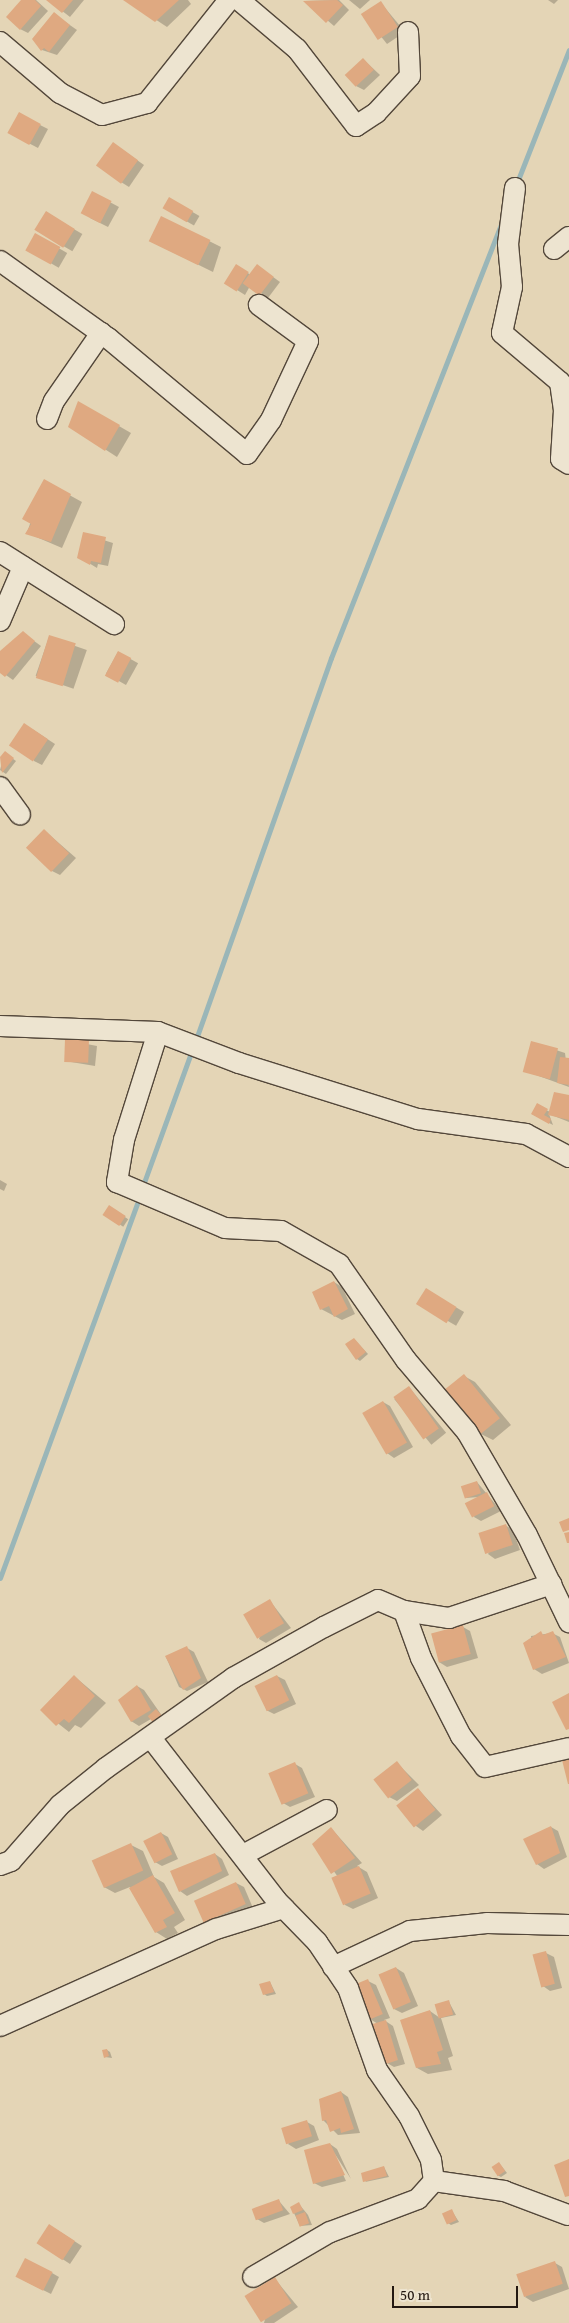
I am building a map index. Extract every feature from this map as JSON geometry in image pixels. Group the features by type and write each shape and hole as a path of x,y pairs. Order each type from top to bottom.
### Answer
{"street":[{"path":"0,42 60,92 102,115 147,103 229,0"},
{"path":"239,0 297,49 356,126 376,113 410,76 408,32"},
{"path":"515,188 508,244 512,287 502,333 560,382 564,410 561,459 569,464"},
{"path":"0,261 101,333 247,454 271,420 308,341 259,305"},
{"path":"47,419 54,401 101,333"},
{"path":"0,552 114,624"},
{"path":"0,621 23,567"},
{"path":"0,787 20,815"},
{"path":"0,1026 158,1032 239,1063 418,1119 526,1134 569,1157"},
{"path":"158,1032 124,1140 117,1182 225,1228 281,1230 339,1264 406,1360 466,1432 551,1584 569,1622"},
{"path":"0,1865 11,1860 60,1805 151,1738 233,1678 324,1627 378,1600 404,1611 449,1618 551,1584"},
{"path":"404,1611 421,1658 461,1736 485,1767 569,1748"},
{"path":"151,1738 284,1908 333,1966 348,1988 377,2070 410,2116 431,2160 434,2181"},
{"path":"243,1855 327,1810"},
{"path":"0,2026 216,1929 284,1908"},
{"path":"333,1966 410,1931 487,1923 569,1925"},
{"path":"253,2277 330,2232 404,2207 434,2181 504,2190 569,2221"}],"building":[{"path":"21,0 35,0 41,6 20,30 6,17"},
{"path":"46,0 73,0 62,13"},
{"path":"123,0 179,0 155,22"},
{"path":"337,0 343,5 326,23 303,1"},
{"path":"381,1 398,27 378,40 361,14"},
{"path":"54,12 70,25 49,52 44,48 41,51 32,39"},
{"path":"363,58 374,70 356,87 345,75"},
{"path":"19,112 41,124 29,145 7,133"},
{"path":"113,142 138,160 121,184 96,165"},
{"path":"92,191 112,201 100,223 81,213"},
{"path":"169,197 193,211 187,222 162,208"},
{"path":"46,211 75,229 63,248 34,230"},
{"path":"161,216 210,240 198,265 149,241"},
{"path":"35,233 60,247 51,265 25,250"},
{"path":"236,264 249,272 237,291 224,284"},
{"path":"257,264 274,277 259,296 243,283"},
{"path":"78,401 120,425 105,451 68,427"},
{"path":"44,479 71,494 51,542 25,534 31,524 22,519"},
{"path":"83,532 106,537 101,563 91,561 90,565 77,558"},
{"path":"23,631 35,641 5,677 0,673 0,651"},
{"path":"49,635 76,643 63,686 36,678"},
{"path":"118,651 131,658 118,683 105,676"},
{"path":"24,723 48,739 33,762 9,745"},
{"path":"5,751 14,758 2,773 0,757"},
{"path":"44,829 69,853 51,872 26,848"},
{"path":"65,1039 89,1040 88,1063 64,1062"},
{"path":"531,1041 558,1048 550,1079 523,1072"},
{"path":"560,1057 569,1058 569,1085 557,1083"},
{"path":"554,1092 569,1095 569,1120 548,1115"},
{"path":"537,1103 548,1109 544,1115 551,1119 549,1124 531,1114"},
{"path":"109,1205 126,1216 119,1226 102,1215"},
{"path":"334,1281 348,1309 334,1317 329,1306 320,1310 312,1292"},
{"path":"426,1288 457,1307 446,1323 416,1304"},
{"path":"354,1338 366,1352 356,1360 345,1344"},
{"path":"464,1374 500,1418 480,1435 444,1390"},
{"path":"409,1386 439,1429 423,1439 393,1397"},
{"path":"383,1401 407,1443 386,1455 362,1413"},
{"path":"477,1481 481,1493 465,1499 461,1486"},
{"path":"487,1492 494,1506 472,1518 465,1503"},
{"path":"569,1518 569,1530 563,1532 559,1522"},
{"path":"506,1524 513,1545 485,1554 478,1533"},
{"path":"569,1532 569,1543 567,1543 564,1533"},
{"path":"270,1599 284,1623 257,1639 243,1614"},
{"path":"463,1625 471,1654 439,1663 431,1634"},
{"path":"541,1631 543,1635 553,1631 566,1657 533,1670 523,1643"},
{"path":"187,1646 201,1678 183,1690 165,1656"},
{"path":"74,1675 95,1696 69,1723 64,1719 56,1726 40,1710"},
{"path":"277,1675 289,1700 267,1711 255,1686"},
{"path":"137,1685 151,1710 131,1722 118,1700"},
{"path":"569,1693 569,1729 566,1730 552,1702"},
{"path":"156,1709 163,1717 155,1725 148,1716"},
{"path":"569,1758 569,1784 568,1784 562,1760"},
{"path":"397,1761 412,1780 388,1798 373,1779"},
{"path":"295,1762 308,1793 282,1805 268,1773"},
{"path":"418,1788 436,1810 414,1827 396,1806"},
{"path":"551,1826 560,1853 536,1865 523,1839"},
{"path":"331,1827 355,1858 331,1874 312,1844"},
{"path":"161,1832 172,1854 155,1863 143,1841"},
{"path":"131,1843 143,1870 104,1888 92,1860"},
{"path":"215,1853 222,1871 179,1892 170,1871"},
{"path":"359,1866 371,1894 343,1905 331,1878"},
{"path":"153,1875 175,1913 163,1920 167,1927 155,1933 129,1888"},
{"path":"236,1882 246,1904 204,1923 194,1901"},
{"path":"546,1951 555,1984 541,1987 532,1955"},
{"path":"396,1967 411,2002 393,2009 379,1974"},
{"path":"368,1979 383,2014 369,2020 354,1985"},
{"path":"270,1981 274,1992 263,1995 259,1984"},
{"path":"449,2000 453,2014 439,2019 435,2004"},
{"path":"430,2010 443,2050 437,2052 441,2064 416,2068 400,2020"},
{"path":"386,2020 398,2060 386,2064 379,2044 372,2046 366,2026"},
{"path":"107,2049 109,2056 104,2058 102,2050"},
{"path":"341,2091 354,2129 341,2133 340,2128 330,2132 326,2120 322,2121 319,2099"},
{"path":"307,2120 312,2136 286,2144 281,2128"},
{"path":"330,2143 345,2175 313,2184 304,2150"},
{"path":"569,2159 569,2196 565,2197 554,2165"},
{"path":"499,2162 505,2171 498,2176 492,2167"},
{"path":"384,2166 387,2176 363,2182 361,2173"},
{"path":"279,2199 283,2210 256,2220 252,2209"},
{"path":"299,2202 303,2210 293,2214 290,2207"},
{"path":"452,2209 457,2220 447,2224 442,2213"},
{"path":"305,2212 309,2223 300,2227 296,2215"},
{"path":"49,2224 75,2241 62,2260 36,2243"},
{"path":"25,2258 53,2272 43,2291 15,2277"},
{"path":"555,2261 563,2284 524,2297 516,2274"},
{"path":"275,2277 291,2303 261,2322 244,2296"}],"waterway":[{"path":"516,185 569,50"},
{"path":"195,1042 331,658 502,221"},
{"path":"142,1188 192,1050"},
{"path":"0,1578 140,1196"}]}
